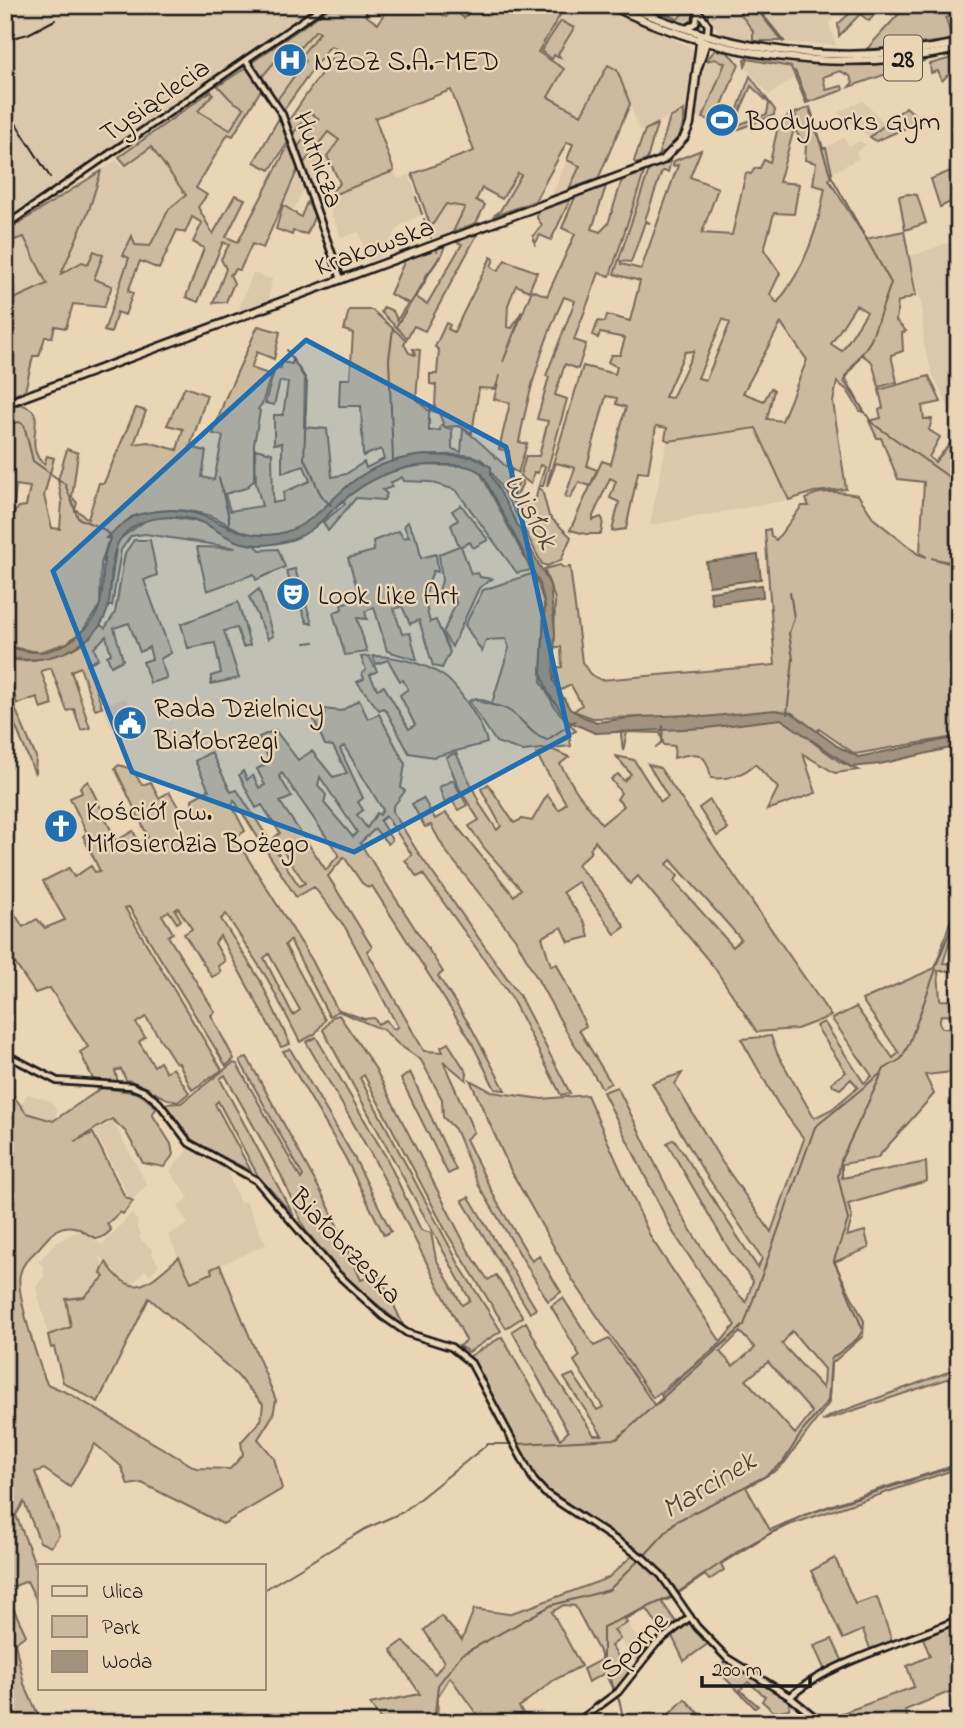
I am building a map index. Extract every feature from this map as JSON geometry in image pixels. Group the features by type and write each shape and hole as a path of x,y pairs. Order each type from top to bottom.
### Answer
{"main road":[{"name":"28","path":"610,5 689,38 783,51 847,56 900,53 959,43"},
{"name":"28","path":"626,5 720,47 788,58 847,62 908,58 959,49"},
{"path":"689,38 700,52 720,47"},
{"name":"Krakowska","path":"6,404 663,160 684,138 690,124 696,69 703,39"}],"street":[{"name":"Tysiąclecia","path":"5,226 325,5"},
{"path":"683,29 694,25 696,8"},
{"path":"696,8 706,22 703,39"},
{"name":"Hutnicza","path":"247,60 282,114 341,279"},
{"name":"Białobrzeska","path":"5,1054 49,1078 72,1083 131,1086 151,1095 189,1143 256,1180 334,1271 384,1317 407,1333 444,1345 465,1357 480,1377 540,1488 642,1557 661,1575 689,1618 727,1658 790,1697 822,1723"},
{"name":"Sporne","path":"576,1723 616,1694 656,1644 689,1618"},
{"path":"790,1697 801,1688 839,1669 959,1619"}],"highlighted area":[{"path":"306,340 506,447 569,736 354,852 132,772 53,571"}],"shaded area":[{"path":"5,5 317,5 5,219"},
{"path":"429,5 475,5 464,18 446,17"},
{"path":"566,5 604,5 690,47 694,53 685,109 640,131 617,70 608,66 581,115 548,97 538,52"},
{"path":"707,5 734,5 753,31 753,41 721,35 702,9"},
{"path":"769,5 825,5 833,19 829,23 836,45 786,43 759,11"},
{"path":"317,29 320,33 301,57 305,61 277,100 261,79 288,47"},
{"path":"715,59 725,62 703,118 694,115 706,61"},
{"path":"748,59 792,67 796,77 769,95 745,66"},
{"path":"218,86 231,100 244,108 230,131 198,111 213,95 211,91"},
{"path":"863,101 886,124 870,137 837,113"},
{"path":"310,112 319,119 297,148 292,135"},
{"path":"328,132 340,140 327,156 331,161 313,185 303,164"},
{"path":"844,137 849,146 860,141 866,145 856,152 859,158 832,173 826,148"},
{"path":"151,147 186,194 169,209 150,247 135,244 117,288 94,279 91,256 88,264 60,276 89,210 101,171 116,160 123,167"},
{"path":"567,160 580,166 569,189 552,195"},
{"path":"394,171 398,179 409,175 423,214 399,226 379,258 369,262 359,232 341,237 325,198"},
{"path":"298,176 303,190 293,211 283,205"},
{"path":"446,204 465,207 453,232 435,239 431,227"},
{"path":"8,224 14,240 24,237 47,284 5,303"},
{"path":"959,239 959,427 932,373 924,345 922,306 909,257"},
{"path":"253,273 272,279 268,301 238,311"},
{"path":"756,428 789,500 650,525 667,442"},
{"path":"126,698 135,724 123,729 112,728 103,705"},
{"path":"28,1094 50,1101 57,1110 54,1121 26,1113 21,1104"},
{"path":"113,1122 147,1185 131,1201 95,1131"},
{"path":"190,1147 225,1166 240,1203 246,1201 266,1245 211,1269 212,1273 191,1282 168,1235 188,1224 178,1207 189,1198 170,1171"},
{"path":"131,1214 138,1221 136,1226 141,1234 139,1238 153,1250 151,1253 159,1265 150,1275 145,1270 131,1286 99,1255 102,1263 106,1262 104,1277 84,1298 71,1327 48,1333 36,1287 44,1276 44,1267 38,1262 56,1243 80,1231 102,1245"},
{"path":"627,1623 648,1652 638,1665 613,1630"}],"green space":[{"path":"334,5 370,5 365,15 378,24 389,5 429,5 446,17 453,9 464,18 475,5 566,5 538,52 564,69 548,97 581,115 608,65 617,70 630,104 598,179 569,189 580,166 567,160 573,144 567,142 535,201 492,217 500,211 521,175 518,173 502,199 482,188 476,200 485,205 476,223 453,232 465,207 446,204 431,227 412,174 474,151 451,90 375,118 394,171 325,198 340,183 327,156 339,140 328,132 303,164 297,148 319,119 310,112 292,135 287,123 337,50 331,46 326,51 283,111 277,100 305,61 300,57 320,32 316,30 295,53 287,47 261,78 251,63"},
{"path":"643,5 678,19 689,5 695,11 695,19 685,25 643,9"},
{"path":"734,5 764,5 766,8 760,11 784,41 753,41 753,31"},
{"path":"859,5 883,5 869,21 860,14 839,36 838,24"},
{"path":"907,5 947,5 955,14 946,18 952,40 866,50"},
{"path":"561,21 574,28 558,54 560,57 554,55 552,59 541,51"},
{"path":"715,50 727,52 739,64 715,122 703,118 725,63 715,59 706,61"},
{"path":"749,55 838,65 927,60 849,87 853,82 850,76 840,71 823,77 826,90 842,86 843,90 806,103 791,67 748,59 745,66 744,60"},
{"path":"959,56 959,63 942,81 938,71 931,73 930,64"},
{"path":"247,67 262,88 233,136 228,134 196,188 207,195 198,207 213,234 235,195 245,199 226,237 238,242 289,144 298,169 263,248 252,244 240,270 236,269 230,275 234,283 226,302 213,303 226,269 221,259 229,245 223,242 198,302 186,297 204,248 193,242 202,223 192,217 185,233 177,230 159,269 140,261 128,291 133,293 125,315 117,312 111,333 104,331 129,258 123,255 132,236 135,245 150,246 169,209 186,195 151,147 126,165 119,157 211,91 213,94 198,111 230,130 244,108 231,100 218,86"},
{"path":"750,76 775,110 774,115 729,133","holes":["751,86 769,103 767,114 738,125 737,118"]},
{"path":"810,107 823,148 826,148 832,173 829,180 866,239 904,231 916,295 898,302 896,321 906,331 902,333 903,351 891,355 897,382 879,387 872,362 861,354 845,377 864,412 860,411 847,390 837,382 833,402 846,489 814,492 789,500 756,428 669,441 665,439 667,428 656,426 648,473 638,472 626,529 612,531 619,502 610,498 616,481 610,478 593,516 593,520 601,517 603,520 601,534 570,530 602,461 611,464 626,407 616,404 617,398 606,396 587,466 597,470 590,486 579,482 570,498 565,497 575,468 556,463 547,487 548,480 583,366 615,374 617,367 608,362 611,355 620,355 625,338 600,333 598,338 593,335 598,321 605,322 607,315 630,321 640,281 614,274 649,170 671,161 668,172 662,171 645,220 650,223 645,222 631,262 621,261 621,264 641,269 678,165 673,166 674,161 701,150 690,177 718,188 702,233 732,235 746,173 751,174 755,168 760,168 764,160 770,162 779,122 791,115 795,126 798,124 795,113","holes":["794,129 806,146 805,160 816,163 813,185 825,188 808,249 795,277 777,303 770,294 780,273 764,250 774,213 794,214 799,184 779,182","856,305 867,312 842,351 831,344","723,319 730,323 706,380 698,378","781,323 807,360 782,421 767,419 774,390 771,388 764,401 743,393","694,351 672,398 665,397 685,352"]},
{"path":"906,107 922,121 876,141 870,137"},
{"path":"684,110 678,137 658,156 670,118"},
{"path":"279,118 288,142 270,170 254,162"},
{"path":"657,124 647,160 636,164 634,161 645,130"},
{"path":"958,168 959,198 940,207 931,179"},
{"path":"101,171 89,210 61,274 82,262 88,264 94,251 103,255 94,279 112,286 104,307 73,304 66,328 55,326 52,337 45,337 39,356 33,356 25,391 5,398 5,303 47,284 24,237 14,240 10,229"},
{"path":"644,173 610,276 599,273 574,340 586,344 578,369 565,364 555,395 567,399 543,486 539,486 545,466 540,465 538,473 534,472 531,484 520,476 526,456 539,456 548,421 537,419 549,377 546,376 575,301 564,297 543,350 519,442 527,444 518,473 507,466 509,451 499,449 510,403 494,399 500,375 495,389 479,388 472,433 459,426 444,427 452,429 452,449 461,452 463,429 512,471 505,484 512,497 520,480 523,482 514,502 518,508 522,503 526,510 530,500 536,498 538,488 542,490 549,516 571,537 561,560 547,566 542,564 504,493 482,460 464,455 408,458 384,464 362,475 303,525 284,533 248,534 204,514 176,510 131,517 107,544 101,564 100,605 83,630 67,643 39,652 5,646 5,549 14,546 11,516 19,507 26,506 30,487 16,485 14,505 5,506 8,487 5,487 5,468 13,445 5,444 5,410 21,404 31,409 35,415 34,443 38,457 44,464 47,456 54,458 44,496 52,528 60,529 62,502 58,480 67,449 78,453 72,497 77,503 75,509 88,519 99,483 104,483 136,408 146,411 134,444 148,442 177,450 183,429 167,425 185,387 207,395 190,447 206,451 202,477 214,480 223,436 213,434 225,399 258,326 280,332 274,359 257,352 251,368 271,375 258,409 260,411 254,444 254,480 246,488 225,494 230,511 262,506 256,483 255,449 272,453 273,503 283,501 284,492 310,481 304,466 282,473 282,443 274,444 274,415 283,415 288,383 280,381 274,405 265,403 275,368 281,368 282,362 292,364 293,360 305,377 304,427 327,429 332,477 346,474 364,462 366,468 384,459 381,449 363,456 361,406 339,406 340,379 350,379 353,333 344,330 349,310 372,310 406,340 404,344 409,353 415,355 413,349 420,350 416,399 429,411 429,431 440,430 441,425 444,426 439,413 429,410 435,407 436,385 430,384 430,374 437,374 439,350 435,347 446,323 450,325 448,329 454,332 491,257 494,259 491,267 498,271 505,260 537,272 529,291 516,285 508,305 507,327 512,328 522,311 503,362 532,290 547,296 575,234 562,228 575,197 606,186 592,229 600,232 608,224 622,180"},
{"path":"917,195 926,223 905,230 899,196"},
{"path":"570,200 551,240 540,235 535,244 533,236 542,225 537,218 538,211"},
{"path":"307,202 315,215 307,234 293,231 292,235 276,229 283,205 301,217"},
{"path":"478,233 425,331 414,326 407,338 381,312 384,307 393,311 397,320 408,303 390,294 405,260 445,245 441,257 424,278 425,282 416,297 427,304 462,244 456,242"},
{"path":"929,376 941,402 922,406 924,419 932,419 929,430 940,437 929,457 935,462 959,433 959,564 931,558 959,566 959,687 955,682 950,685 951,689 954,686 959,690 959,736 855,754 819,729 810,740 840,762 858,770 835,773 803,754 816,793 767,810 778,788 755,764 734,776 711,778 703,757 694,754 674,758 675,746 664,745 660,733 627,732 623,751 621,734 628,729 658,729 655,717 593,718 574,711 582,705 571,685 559,691 552,668 562,667 561,647 554,647 555,599 544,569 560,565 564,568 570,567 582,662 590,674 601,680 775,665 765,530 770,529 771,536 776,540 802,506 809,506 806,499 817,493 858,495 874,519 918,554 927,557 920,553 924,482 898,479 881,438 877,438 869,421 881,418 879,410 883,408 879,390"},
{"path":"421,465 471,466 479,470 531,570 517,573 456,490 430,482 404,481 402,477 390,483 392,487 383,490 387,494 384,500 356,498 328,531 323,522 360,488 389,473"},
{"path":"461,505 488,540 473,548 470,542 461,546 471,574 478,573 480,577 492,579 479,588 452,647 443,633 456,603 454,596 439,590 442,581 439,554 459,546 451,525 458,520 452,511"},
{"path":"169,517 202,522 236,541 255,545 260,550 278,549 285,567 256,580 254,574 207,591 197,547 236,548 145,534 131,536 121,550 112,606 108,606 117,541 149,518"},
{"path":"408,522 418,542 421,558 436,554 438,572 433,571 430,578 426,603 430,622 436,620 450,652 442,668 433,666 419,620 410,624 402,606 394,609 402,634 410,633 417,660 387,651 374,607 365,612 367,619 357,618 367,652 345,655 333,613 342,609 341,604 360,598 348,558 374,551 373,541 399,531 403,538 409,537 404,526"},
{"path":"134,540 150,540 157,575 144,580 171,653 160,659 167,678 150,683 143,662 152,659 149,647 140,652 129,623 114,628 123,660 111,666 107,656 111,654 106,636 94,648 98,659 87,664 102,707 95,709 80,667 71,671 90,728 81,730 74,709 67,711 51,668 41,671 53,705 41,709 37,697 17,704 5,659 32,660 57,654 79,642 100,625 105,628 115,613 125,553"},
{"path":"295,569 312,623 307,623 286,571"},
{"path":"534,573 544,603 541,681 555,708 576,731 569,734 571,746 523,751 496,742 469,701 476,698 492,703 509,648 506,639 486,640 482,652 465,625 483,590"},
{"path":"259,589 273,636 268,639 249,597"},
{"path":"238,602 250,645 243,647 237,628 224,631 239,678 211,684 211,676 221,673 215,643 188,648 181,624"},
{"path":"369,656 377,671 370,675 377,689 384,686 409,729 415,725 400,695 408,689 388,660 376,664 373,656 409,661 442,675 469,706 487,743 433,757 409,753 387,712 383,708 379,710 357,682 364,679 362,673 366,670 361,657"},
{"path":"5,700 10,710 15,708 36,757 35,774"},
{"path":"359,700 368,719 379,714 405,764 401,788 405,791 393,807 393,812 417,851 519,995 570,1093 561,1095 510,995 423,874 417,877 405,860 412,855 386,816 380,821 392,840 388,844 375,829 360,843 443,972 438,976 471,1027 505,1090 495,1089 470,1039 372,886 369,888 362,883 344,857 328,876 372,947 367,951 424,1051 443,1052 441,1047 448,1043 467,1073 466,1080 443,1061 474,1132 466,1139 497,1202 532,1261 539,1256 561,1292 548,1301 479,1186 455,1129 443,1117 442,1099 421,1060 384,1030 338,1011 329,1016 290,940 285,945 325,1020 315,1034 300,1042 268,980 226,914 221,919 260,980 290,1044 281,1047 220,936 215,943 225,961 218,966 221,972 212,977 184,934 192,929 178,908 175,910 181,920 177,923 169,911 162,915 173,933 168,936 215,1012 211,1015 234,1059 226,1066 129,907 125,908 222,1070 192,1090 179,1063 175,1062 146,1017 136,1023 145,1037 139,1042 154,1066 160,1062 166,1072 173,1068 189,1093 178,1102 126,1080 121,1069 115,1071 118,1082 94,1081 80,1052 88,1047 50,988 35,993 8,953 5,954 5,904 8,903 23,927 37,919 45,928 65,920 43,881 69,868 74,877 91,866 95,872 100,871 83,836 87,833 70,798 82,793 80,787 88,781 116,841 133,831 139,842 148,837 115,768 119,765 132,769 142,785 151,782 159,798 169,792 184,816 193,811 192,799 209,790 195,761 211,752 231,792 237,790 299,886 305,883 274,838 280,833 262,805 256,808 239,775 243,771 247,780 253,775 259,788 265,785 257,769 270,762 259,737 275,730 298,760 312,751 333,777 347,773 333,746 325,745 314,720 325,714 323,709 341,711","holes":["344,746 383,810 380,815 377,813 367,828 357,815 363,810 358,802 363,798 340,749","282,773 339,855 326,870 280,802 292,797 279,776","320,777 357,832 353,837 324,803 326,795 318,785","234,800 296,897 314,887 345,927 398,1027 393,1029 386,1020 378,1024 374,1018 364,1019 337,1009 312,960 235,838 245,831 232,806","269,954 300,1010 293,1015 264,958"]},
{"path":"551,749 569,757 560,764 577,792 602,824 624,806 617,799 621,793 611,779 618,774 624,781 631,774 616,756 634,760 661,802 668,797 648,764 660,768 831,1016 797,1029 757,1032 714,967 638,876 630,884 595,841 590,849 592,851 577,865 599,889 625,927 615,934 578,882 563,892 585,923 589,937 569,942 562,927 542,937 551,966 557,964 586,1026 579,1030 611,1083 602,1088 565,1029 516,940 445,850 431,825 425,827 412,804 423,798 435,819 446,813 514,896 521,889 485,849 469,826 479,820 459,788 446,757 456,753 481,806 497,830 501,826 481,789 488,784 514,823 522,819 532,821 547,795 559,810 566,803 536,754","holes":["671,860 741,939 733,947 674,881 678,876 667,864"]},
{"path":"453,780 467,805 458,810 451,799 445,803 439,787"},
{"path":"710,800 728,829 717,836 699,808"},
{"path":"959,894 958,924 954,926 943,963 959,964 959,971 938,971 940,1000 959,1001 959,1016 941,1015 939,1023 942,1028 959,1029 959,1045 954,1045 952,1072 925,1075 934,1094 877,1158 842,1164 842,1178 926,1162 927,1181 848,1204 852,1218 847,1236 865,1231 869,1248 834,1262 864,1321 863,1336 831,1364 829,1403 785,1462 777,1470 746,1487 770,1530 863,1494 959,1464 959,1468 771,1533 721,1564 724,1570 709,1580 705,1575 676,1595 660,1570 647,1558 541,1487 470,1356 502,1337 560,1439 568,1432 512,1331 526,1322 553,1373 594,1435 602,1435 564,1378 573,1374 597,1410 603,1407 574,1361 580,1356 551,1306 563,1298 594,1346 609,1339 655,1406 663,1399 661,1395 721,1343 653,1398 572,1279 511,1171 470,1080 492,1092 542,1099 587,1095 651,1238 721,1342 735,1325 673,1232 603,1092 617,1087 689,1228 725,1279 746,1302 753,1281 730,1251 667,1143 674,1139 758,1268 762,1258 701,1167 652,1083 682,1073 675,1084 722,1162 771,1232 804,1139 778,1104 741,1039 771,1036 777,1053 814,1118 832,1109 858,1087 851,1079 840,1089 833,1086 832,1082 846,1072 816,1026 824,1022 864,1083 872,1076 832,1019 856,1007 893,1058 899,1053 862,1000 935,968","holes":["792,1331 824,1369 823,1388 782,1344","740,1332 755,1348 733,1366 720,1352","768,1362 812,1412 795,1434 746,1380"]},
{"path":"339,1015 375,1068 468,1250 488,1280 496,1275 523,1317 506,1328 448,1235 364,1075 360,1078 461,1268 501,1331 469,1352 459,1346 466,1340 375,1161 306,1042 316,1037 386,1157 421,1230 431,1233 436,1259 462,1305 470,1300 323,1030 332,1017"},
{"path":"290,1049 355,1159 391,1231 384,1235 345,1157 283,1051"},
{"path":"247,1057 327,1203 361,1280 379,1273 404,1327 345,1277 305,1230 281,1175 225,1075 220,1079 294,1216 258,1176 218,1101 215,1104 251,1171 193,1143 161,1104 181,1103 233,1063 237,1064 301,1179 303,1176 240,1061"},
{"path":"410,1072 456,1170 448,1174 401,1079"},
{"path":"5,1084 26,1113 53,1121 102,1088 139,1093 157,1108 152,1114 171,1144 173,1155 164,1167 143,1163 126,1132 112,1119 75,1141 93,1133 125,1197 133,1201 123,1214 120,1212 107,1224 111,1230 104,1236 93,1237 78,1228 60,1228 23,1266 19,1283 24,1311 47,1384 70,1394 196,1468 230,1469 243,1455 241,1442 261,1420 263,1404 234,1372 149,1298 98,1402 63,1382 54,1347 51,1348 48,1335 71,1327 66,1299 84,1297 104,1277 101,1273 106,1262 125,1282 142,1285 179,1257 191,1282 212,1273 211,1269 220,1265 276,1400 273,1415 258,1439 274,1458 282,1489 223,1524 142,1483 128,1485 121,1466 95,1444 70,1487 44,1469 35,1472 59,1535 51,1547 40,1542 24,1502 16,1515 38,1572 38,1603 27,1581 5,1590 5,1127 10,1125 5,1116"},
{"path":"469,1197 536,1309 530,1313 462,1200"},
{"path":"959,1368 959,1375 822,1421 832,1415"},
{"path":"634,1554 653,1570 674,1597 662,1602 678,1625 664,1635 647,1609 625,1619 627,1623 614,1630 620,1639 611,1646 630,1674 614,1692 605,1673 588,1682 583,1669 601,1660 601,1655 575,1606 564,1605 552,1612 581,1666 554,1680 519,1707 523,1713 517,1718 521,1723 483,1723 450,1677 438,1696 437,1723 383,1723 370,1704 420,1694 391,1650 403,1641 435,1674 444,1662 424,1630 441,1616 462,1640 474,1609 508,1614 530,1607 608,1578"},
{"path":"835,1558 855,1604 877,1597 893,1644 871,1651 863,1630 843,1639 811,1571"},
{"path":"5,1591 26,1635 15,1643 24,1684 42,1723 5,1723"},
{"path":"686,1622 692,1622 709,1643 684,1661 671,1634"},
{"path":"959,1623 959,1688 905,1710 909,1723 870,1723 867,1716 852,1723 823,1720 914,1687 907,1666 930,1656 923,1638"},
{"path":"832,1639 843,1662 826,1673 814,1646"},
{"path":"726,1660 790,1701 789,1709 774,1712 762,1701 765,1696 748,1682 740,1690 758,1706 755,1708 717,1670"},
{"path":"685,1699 700,1715 692,1723 660,1723"}],"water":[{"path":"425,455 474,457 491,467 491,475 550,585 555,632 553,680 570,709 584,717 597,722 639,717 704,717 775,710 792,713 837,746 858,757 959,737 959,746 880,764 851,767 781,719 707,728 595,733 568,721 548,693 541,672 545,606 540,584 482,474 473,468 458,465 427,465 385,474 348,496 310,530 291,540 278,543 245,544 206,524 186,518 168,517 143,522 125,533 118,542 112,564 107,611 101,625 91,636 65,652 49,657 34,660 5,657 5,646 38,652 48,651 67,643 84,630 97,613 100,604 105,556 110,539 106,538 136,516 177,510 207,517 246,533 277,534 303,524 353,482 378,466"},
{"path":"758,555 761,579 709,586 706,562"},
{"path":"762,585 763,597 712,604 710,592"}],"waterway":[{"path":"753,5 783,42"},
{"path":"795,71 808,102"},
{"path":"810,111 830,174 891,283 871,340 844,381 872,423 959,484"},
{"path":"416,197 422,214"},
{"path":"424,219 431,238"},
{"path":"397,325 440,256"},
{"path":"393,329 389,359 393,460"},
{"path":"287,350 307,382 304,459 321,495 331,505"},
{"path":"5,408 10,424 19,422 24,425 33,461 65,484 78,518 103,529 111,537"},
{"path":"219,478 229,528"},
{"path":"787,714 793,659 789,633 794,618 790,592"},
{"path":"305,643 314,642"},
{"path":"477,700 508,710 547,740 575,721"},
{"path":"656,747 662,742 663,726"},
{"name":"Marcinek","path":"936,966 959,909"},
{"name":"Marcinek","path":"644,1556 675,1522 764,1477 783,1462 802,1432 828,1401 831,1359 857,1339 863,1330 834,1260 848,1220 838,1176 841,1160 884,1069 901,1059 909,1044 936,969"},
{"path":"683,1380 744,1325 815,1127 880,1074"},
{"path":"518,1444 617,1439 681,1381"},
{"path":"266,1589 365,1529 403,1512 488,1444 512,1444"},
{"path":"677,1593 740,1550 804,1515 959,1465"},
{"name":"Marcinek","path":"434,1723 438,1685 461,1655 552,1605 609,1590 640,1559"},
{"path":"624,1723 620,1703 603,1662 603,1627 673,1596"},
{"path":"5,1708 14,1723"}],"railway":[{"path":"5,40 28,34 55,20"},
{"path":"5,106 50,177"},
{"path":"5,180 11,188"}],"place":[{"name":"NZOZ S.A.-MED","path":"290,60"},
{"name":"Bodyworks Gym","path":"722,120"},
{"name":"Look Like Art","path":"293,594"},
{"name":"Rada Dzielnicy Białobrzegi","path":"130,723"},
{"name":"Kościół pw. Miłosierdzia Bożego","path":"61,826"}],"water label":[{"name":"Wisłok","path":"532,511"}]}
